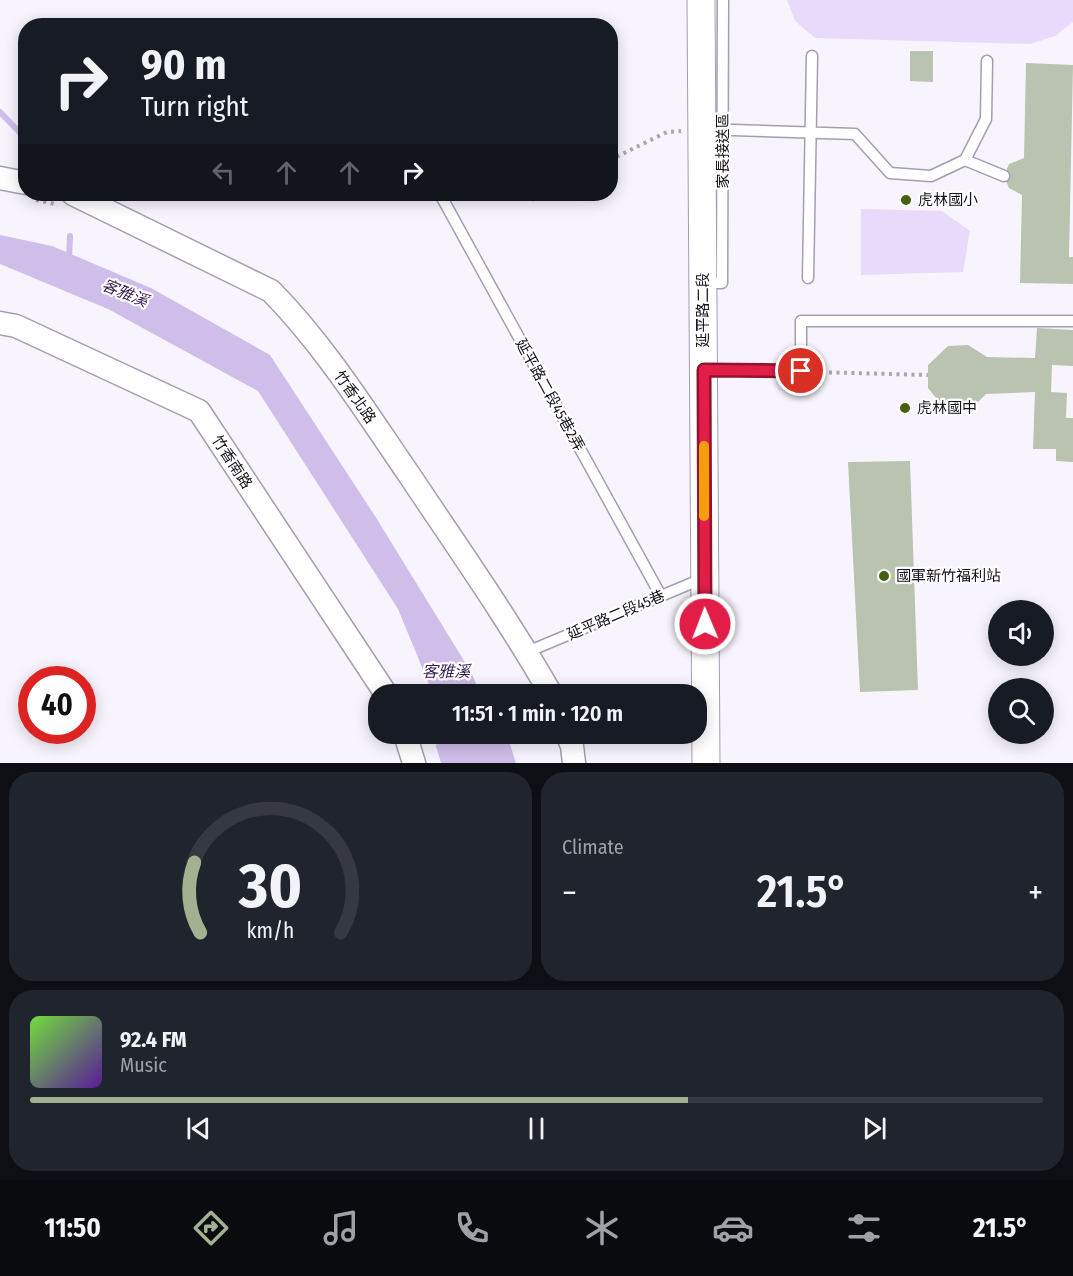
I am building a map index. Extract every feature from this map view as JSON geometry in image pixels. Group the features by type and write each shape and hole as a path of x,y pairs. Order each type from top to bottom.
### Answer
{"street":[{"name":"延平路二段","path":"701,0 713,130 703,283 706,763"},
{"path":"0,178 18,186"},
{"name":"竹香北路","path":"70,201 271,291 296,317 341,375 527,652 545,684"},
{"name":"竹香南路","path":"0,323 16,326 199,411 380,684"},
{"path":"408,744 414,763"},
{"path":"571,744 574,763"}],"lane":[{"name":"家長接送區","path":"713,130 723,0"},
{"path":"808,278 812,56"},
{"path":"713,130 855,134 890,173 931,176 965,160 986,119 987,61"},
{"path":"965,160 1005,176"},
{"name":"延平路二段45巷2弄","path":"444,201 661,596"},
{"path":"704,370 801,371 801,321 1073,321"},
{"name":"延平路二段45巷","path":"527,652 705,578"}],"path":[{"path":"618,156 667,132 713,130"},
{"path":"801,371 928,375"}],"shaded area":[{"path":"787,0 1073,0 1073,22 1055,36 1030,44 815,38 795,21"},
{"path":"861,209 942,211 970,231 963,272 861,275"}],"water":[{"name":"客雅溪","path":"0,235 52,246 151,288 270,355 375,516 476,684 429,684 398,609 258,391 108,309 0,264"},
{"path":"437,744 510,744 516,763 441,763"}],"building":[{"path":"910,51 933,51 933,82 910,81"},
{"path":"1026,63 1073,65 1069,257 1073,257 1073,284 1020,283 1022,195 1009,188 1004,176 1009,164 1024,158"},
{"path":"1037,328 1073,330 1073,366 1052,365 1051,392 1067,393 1066,418 1073,418 1073,462 1056,461 1056,449 1033,449 1035,392 986,394 971,409 954,410 940,403 928,388 928,365 948,346 968,345 987,357 1035,358"},
{"name":"國軍新竹福利站","path":"910,461 918,690 860,692 848,462"}],"waterway":[{"path":"0,112 18,131"},
{"path":"69,260 70,236"}],"slow traffic":[{"path":"704,446 704,516"}],"place":[{"name":"虎林國小","path":"906,200"},
{"name":"虎林國中","path":"905,408"},
{"name":"國軍新竹福利站","path":"884,576"}],"route":[{"path":"705,624 704,370 801,371"}]}
